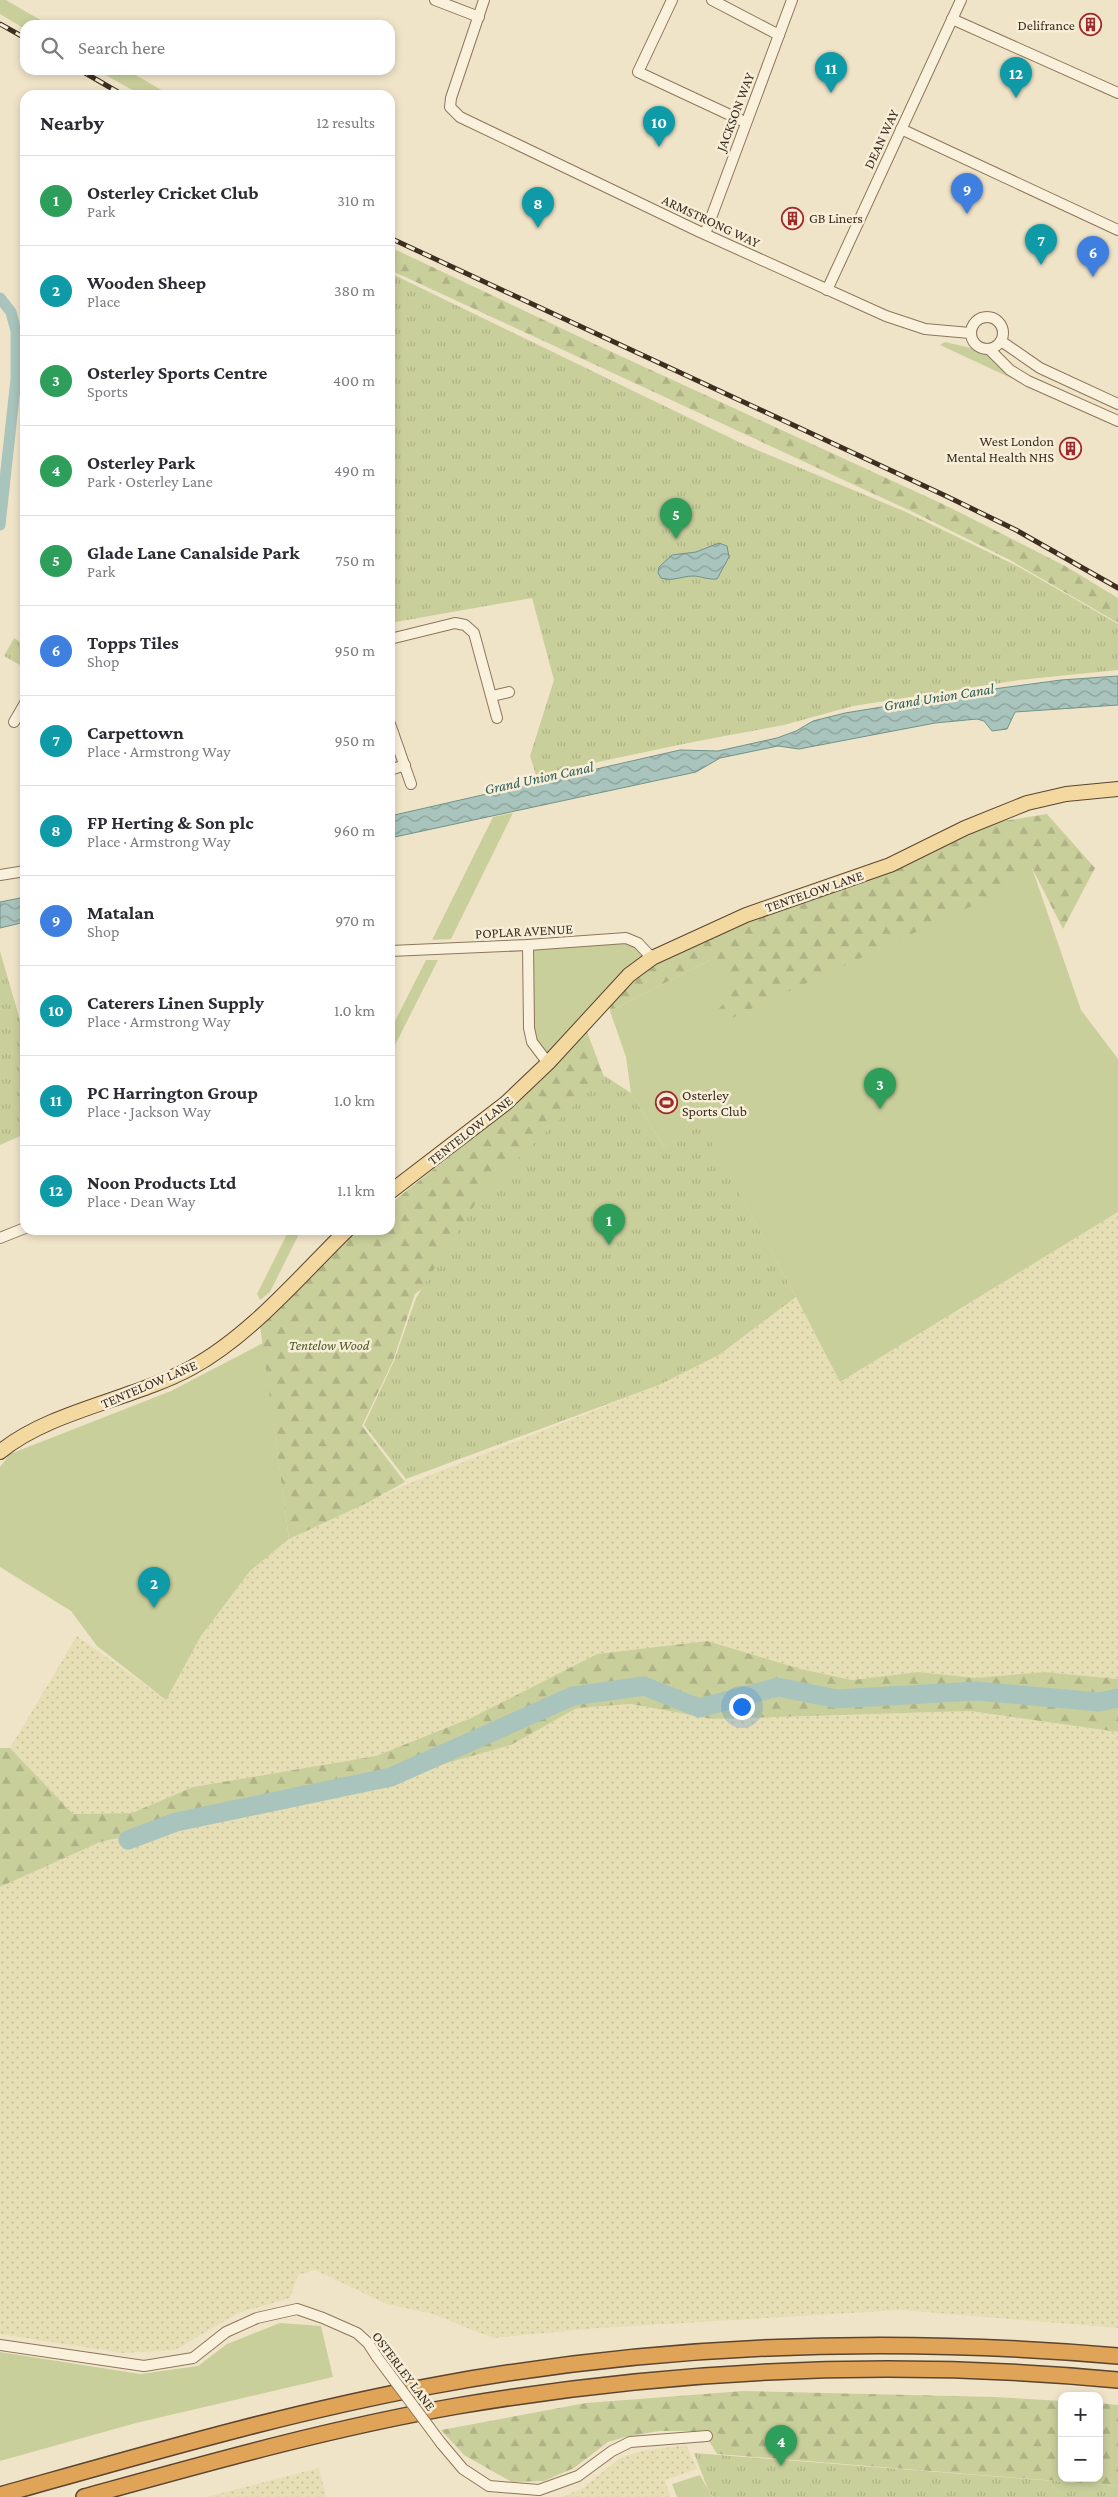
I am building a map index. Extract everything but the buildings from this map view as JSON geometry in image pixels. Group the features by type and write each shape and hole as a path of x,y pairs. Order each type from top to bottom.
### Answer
{"highway":[{"path":"0,2495 222,2433 341,2404 441,2384 620,2358 851,2345 1005,2348 1118,2356"},
{"path":"84,2497 204,2464 349,2428 456,2407 587,2388 704,2376 840,2369 992,2371 1118,2380"}],"main road":[{"name":"TENTELOW LANE","path":"395,1188 506,1103 548,1063 629,975 652,958 746,915 890,864 966,828 1028,803 1066,794 1118,789"},
{"name":"TENTELOW LANE","path":"0,1452 15,1441 48,1426 175,1376 224,1348 241,1334 342,1235"}],"street":[{"path":"435,0 479,17 484,0"},
{"path":"672,0 638,72 746,122"},
{"path":"712,0 779,35"},
{"name":"JACKSON WAY","path":"704,234 792,0"},
{"name":"DEAN WAY","path":"827,290 961,0"},
{"name":"ARMSTRONG WAY","path":"479,17 451,98 450,107 460,117 704,234 886,316 925,329 970,333"},
{"path":"952,19 1118,93"},
{"path":"901,129 1118,230"},
{"path":"989,350 1001,341 1002,327 992,318 987,317 977,320 970,333 974,344 989,350 1010,370 1028,381 1118,421"},
{"path":"1001,341 1040,368 1118,404"},
{"path":"395,638 455,623 465,625 474,633 497,718"},
{"path":"492,696 509,692"},
{"path":"14,722 20,712"},
{"path":"395,738 411,784"},
{"path":"395,768 405,765"},
{"path":"0,875 20,872"},
{"name":"POPLAR AVENUE","path":"395,951 528,945 626,938 638,943 652,958"},
{"path":"528,945 529,1028 532,1042 548,1063"},
{"path":"0,1238 20,1230"},
{"name":"OSTERLEY LANE","path":"0,2345 144,2366 193,2358 226,2332 257,2318 297,2309 357,2333 368,2343 440,2443 463,2469 489,2486 539,2490 578,2476 612,2451 630,2442 707,2436"}],"shaded area":[{"path":"1118,1212 1118,1679 1044,1672 976,1678 918,1672 852,1680 801,1669 707,1641 597,1654 471,1718 376,1756 193,1787 132,1813 73,1814 10,1748 77,1636 166,1700 201,1636 250,1571 289,1539 405,1485 659,1385 719,1355 796,1297 840,1382"},
{"path":"631,1704 712,1719 970,1711 1118,1732 1118,2328 902,2310 598,2328 493,2338 433,2314 387,2304 315,2270 298,2275 290,2298 238,2313 175,2350 123,2353 0,2334 0,1887 100,1842 433,1767 511,1745 577,1708"},
{"path":"686,2445 697,2469 665,2480 670,2497 561,2497 582,2489 620,2458 642,2451"},
{"path":"319,2468 326,2497 206,2497"}],"green space":[{"path":"0,0 6,0 40,20 20,20 20,26 0,14"},
{"path":"106,75 136,75 161,90 132,90"},
{"path":"395,249 601,347 947,506 1067,567 1118,598 1118,623 1008,559 915,513 395,272"},
{"path":"395,275 745,445 906,512 1019,567 1118,624 1118,670 1019,680 853,706 784,725 536,775 530,756 554,680 532,598 395,622"},
{"path":"945,342 984,351 1013,379 940,345"},
{"path":"14,638 20,642 20,665 4,656"},
{"path":"513,813 451,939 432,940 493,817"},
{"path":"1047,814 1095,868 1063,929 1032,868 976,904 715,1026 714,1015 736,988 710,960 610,1011 611,999 633,975 741,924 887,873 997,822"},
{"path":"1032,868 1081,1010 1118,1059 1118,1212 840,1382 796,1297 702,1126 664,1147 631,1093 626,1057 610,1011 710,960"},
{"path":"626,938 652,958 548,1063 532,1042 528,945"},
{"path":"0,951 20,1020 20,1136 0,1145"},
{"path":"426,960 438,960 395,1045 395,1021"},
{"name":"Tentelow Wood","path":"586,1029 612,1098 516,1219 415,1294 393,1361 362,1426 405,1482 369,1502 289,1539 259,1318 313,1263 349,1235 395,1235 395,1200 513,1106"},
{"path":"605,1076 631,1093 664,1147 702,1125 796,1297 719,1355 659,1385 406,1479 364,1425 394,1361 416,1298 482,1193"},
{"path":"286,1235 298,1235 270,1292 260,1300 257,1294"},
{"path":"263,1343 289,1539 250,1571 201,1636 166,1700 97,1646 71,1611 0,1567 0,1467 10,1454 171,1391"},
{"path":"707,1641 801,1669 852,1680 918,1672 976,1678 1044,1672 1118,1679 1118,1732 970,1711 712,1719 631,1704 577,1708 511,1745 433,1767 100,1842 0,1887 0,1748 10,1748 73,1814 132,1813 193,1787 376,1756 471,1718 597,1654"},
{"path":"280,2323 321,2326 333,2377 136,2423 0,2461 0,2352 140,2374 198,2366 227,2344"},
{"path":"744,2391 995,2397 1058,2401 1058,2481 717,2454 703,2431 659,2431 608,2442 574,2468 544,2481 512,2482 464,2455 441,2430 586,2403"},
{"path":"1103,2403 1118,2405 1118,2486 1068,2482 1103,2482"},
{"path":"694,2453 1118,2486 1118,2497 713,2497 709,2492"},
{"path":"700,2475 712,2497 677,2497 672,2484"}],"water":[{"path":"719,543 727,546 729,557 717,579 693,576 665,579 661,578 658,573 659,567 672,555 696,552"},
{"path":"1118,676 1118,705 1015,712 1007,729 992,731 984,721 977,719 935,723 799,749 778,746 720,758 696,772 395,837 395,815 680,750 718,751 777,738 796,731 813,721 845,713 1061,680"},
{"path":"20,898 20,923 0,928 0,902"}],"waterway":[{"path":"0,298 11,312 16,331 16,379 0,525"},
{"path":"128,1840 176,1822 391,1777 573,1696 644,1686 699,1708 778,1687 837,1699 976,1691 1099,1702 1118,1698"}],"railway":[{"path":"0,24 20,35"},
{"path":"89,75 114,90"},
{"path":"395,240 946,496 1016,530 1118,588"}],"place":[{"name":"Delifrance","path":"1091,25"},
{"name":"PC Harrington Group","path":"831,93"},
{"name":"Noon Products Ltd","path":"1016,98"},
{"name":"Caterers Linen Supply","path":"659,147"},
{"name":"Matalan","path":"967,214"},
{"name":"GB Liners","path":"793,218"},
{"name":"FP Herting & Son plc","path":"538,228"},
{"name":"Carpettown","path":"1041,265"},
{"name":"Topps Tiles","path":"1093,277"},
{"name":"West London Mental Health NHS","path":"1070,449"},
{"name":"Glade Lane Canalside Park","path":"676,539"},
{"name":"Osterley Sports Club","path":"666,1103"},
{"name":"Osterley Sports Centre","path":"880,1109"},
{"name":"Osterley Cricket Club","path":"609,1245"},
{"name":"Wooden Sheep","path":"154,1608"},
{"name":"Osterley Park","path":"781,2466"}],"water label":[{"name":"Grand Union Canal","path":"939,697"},
{"name":"Grand Union Canal","path":"539,778"}]}
